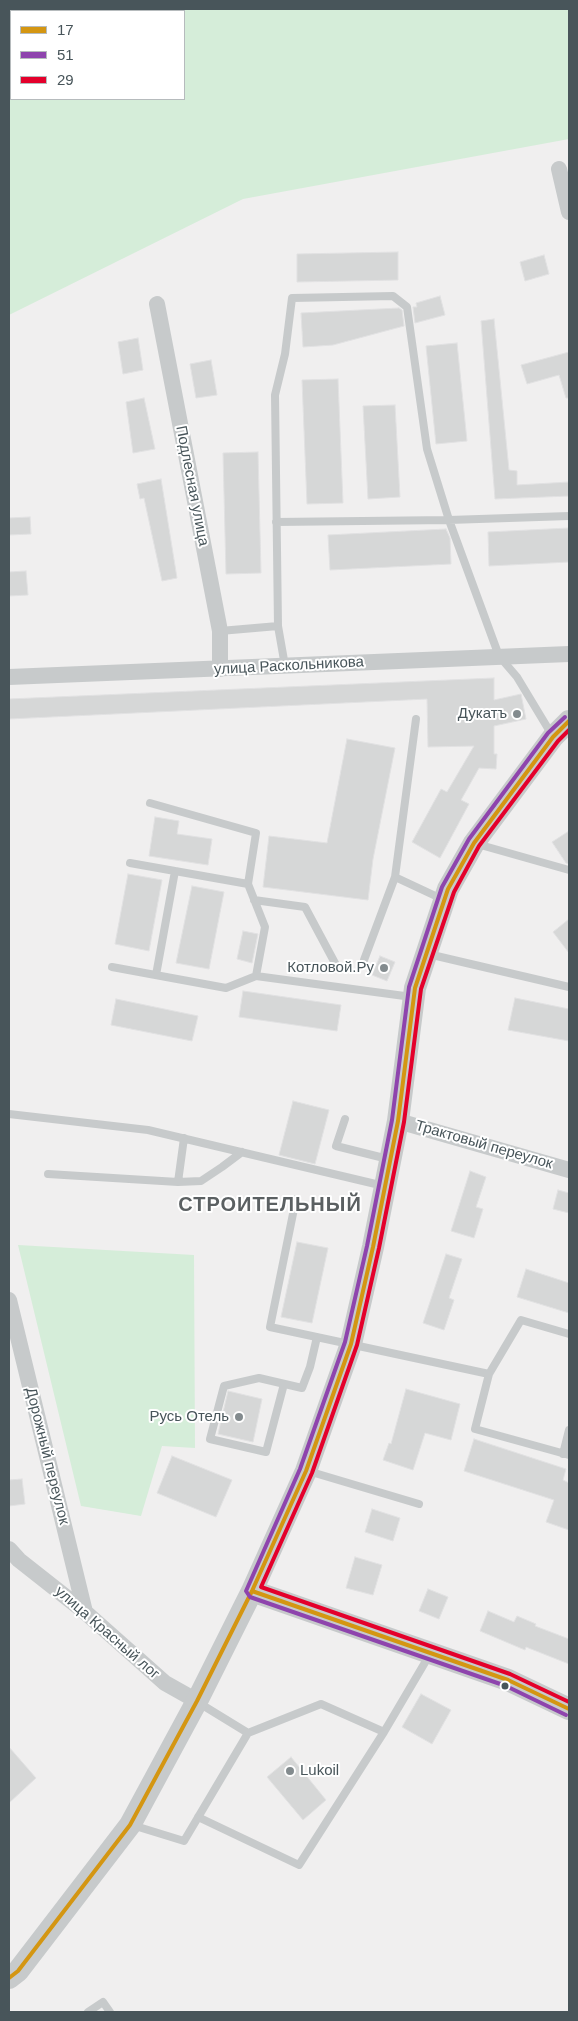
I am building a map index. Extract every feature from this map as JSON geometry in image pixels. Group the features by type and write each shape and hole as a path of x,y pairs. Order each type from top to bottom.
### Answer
{"main road":[{"path":"9,1978 18,1971 130,1825 197,1702 252,1591 306,1471 351,1344 398,1121 414,998 444,900 448,889 474,843 561,729"},
{"path":"252,1591 508,1680 569,1709"}],"street":[{"path":"559,169 569,212"},
{"name":"Подлесная улица","path":"156,304 220,631 220,669"},
{"name":"улица Раскольникова","path":"9,677 569,654"},
{"name":"Трактовый переулок","path":"398,1121 569,1170"},
{"name":"Дорожный переулок","path":"9,1300 86,1612"},
{"name":"улица Красный лог","path":"12,1558 86,1612 165,1683 197,1702"}],"lane":[{"path":"285,666 278,626 275,395 285,354 292,298 393,296 407,307 427,449 449,520 499,656 561,729"},
{"path":"276,522 449,520 569,516"},
{"path":"220,631 278,626"},
{"path":"364,960 395,877 416,719"},
{"path":"150,803 256,833 248,884 265,927 256,976"},
{"path":"474,843 569,870"},
{"path":"130,863 248,884"},
{"path":"156,975 176,871"},
{"path":"395,877 444,900"},
{"path":"254,900 305,907 336,965"},
{"path":"426,954 569,988"},
{"path":"112,967 226,988 256,976 414,998"},
{"path":"9,1114 148,1130 385,1186"},
{"path":"345,1119 336,1146 390,1159"},
{"path":"178,1182 184,1138"},
{"path":"48,1174 178,1182 201,1181 242,1152"},
{"path":"296,1199 270,1328 489,1374"},
{"path":"569,1334 521,1320 489,1374 475,1429 566,1455 569,1430"},
{"path":"284,1384 266,1452 210,1439 224,1386 258,1378 302,1388 310,1367 317,1337"},
{"path":"306,1471 419,1504"},
{"path":"198,1817 298,1865 384,1732 431,1653"},
{"path":"197,1702 248,1733"},
{"path":"130,1825 184,1841 248,1733 321,1704 384,1732"},
{"path":"88,2012 103,2002 110,2012"}],"green space":[{"path":"9,9 569,9 569,139 243,199 9,315"},
{"path":"18,1245 194,1255 195,1448 162,1446 141,1516 81,1506"}],"building":[{"path":"398,252 398,280 297,282 297,254"},
{"path":"544,255 549,274 525,281 520,262"},
{"path":"440,296 445,315 415,323 413,307 417,307 416,303"},
{"path":"399,308 402,310 404,326 333,345 303,347 301,313"},
{"path":"494,319 509,470 517,471 517,485 569,482 569,496 495,499 481,321"},
{"path":"138,338 143,370 123,374 118,342"},
{"path":"457,343 467,441 436,444 426,346"},
{"path":"569,352 569,398 566,398 559,375 527,384 521,365"},
{"path":"211,360 217,395 196,398 190,364"},
{"path":"338,379 343,503 307,504 302,380"},
{"path":"144,398 155,449 133,453 126,402"},
{"path":"395,405 400,497 368,499 363,406"},
{"path":"258,452 261,573 226,574 223,453"},
{"path":"161,479 177,578 162,581 144,498 140,499 137,484"},
{"path":"30,517 31,534 9,535 9,518"},
{"path":"569,528 569,562 489,566 488,532"},
{"path":"446,529 450,538 451,564 330,570 328,535"},
{"path":"26,571 28,595 9,596 9,572"},
{"path":"494,678 494,700 521,694 526,719 494,726 494,754 497,754 496,769 479,768 461,800 469,804 440,858 412,842 441,789 447,792 474,746 428,747 427,699 9,719 9,699"},
{"path":"347,739 395,748 373,859 368,900 263,887 269,836 327,843"},
{"path":"155,817 179,821 177,834 212,839 208,865 149,856"},
{"path":"569,831 569,864 566,863 552,842"},
{"path":"128,874 162,880 149,951 115,944"},
{"path":"192,886 224,892 209,969 176,963"},
{"path":"569,919 569,953 553,932"},
{"path":"243,931 258,934 252,963 237,959"},
{"name":"Котловой.Ру","path":"380,956 395,962 387,981 372,975"},
{"path":"243,991 341,1005 337,1031 239,1017"},
{"path":"515,998 569,1009 569,1041 508,1030"},
{"path":"116,999 198,1016 192,1041 111,1025"},
{"path":"293,1101 329,1110 315,1164 279,1155"},
{"path":"470,1171 486,1177 476,1207 483,1209 474,1238 451,1231"},
{"path":"558,1190 569,1193 569,1213 553,1209"},
{"path":"297,1242 328,1248 312,1323 281,1317"},
{"path":"446,1254 462,1259 449,1298 454,1300 444,1330 423,1323"},
{"path":"526,1269 569,1283 569,1313 517,1297"},
{"path":"406,1389 460,1404 451,1440 425,1433 413,1470 383,1460 389,1443 391,1444"},
{"path":"228,1391 262,1399 253,1442 218,1434"},
{"path":"474,1439 566,1469 563,1480 569,1483 569,1530 546,1522 554,1500 464,1471"},
{"path":"172,1456 232,1480 216,1517 157,1493"},
{"path":"22,1479 25,1504 9,1506 9,1480"},
{"path":"372,1509 400,1518 393,1541 365,1532"},
{"path":"355,1557 382,1565 373,1595 346,1588"},
{"path":"428,1589 448,1597 439,1619 419,1611"},
{"path":"488,1611 514,1622 517,1616 536,1624 535,1626 569,1639 569,1664 526,1647 525,1650 480,1631"},
{"path":"421,1694 451,1710 432,1744 402,1727"},
{"path":"9,1747 36,1778 9,1803"},
{"path":"291,1757 326,1800 303,1820 267,1777"}],"transit line":[{"name":"51","path":"565,717 548,733 469,839 442,887 409,987 392,1120 367,1246 345,1342 300,1469 246,1591 250,1597 506,1686 566,1715"},
{"name":"17","path":"9,1978 18,1971 130,1825 197,1701 252,1591 306,1471 351,1344 373,1247 398,1121 415,988 448,889 474,843 553,737 569,721"},
{"name":"29","path":"569,730 558,741 479,846 454,892 421,989 404,1122 379,1248 357,1345 312,1473 261,1587 510,1674 569,1702"},
{"name":"17","path":"252,1591 508,1680 569,1709"}],"place":[{"name":"Дукатъ","path":"517,714"},
{"name":"Котловой.Ру","path":"384,968"},
{"name":"Русь Отель","path":"239,1417"},
{"name":"Lukoil","path":"290,1771"}],"district":[{"name":"СТРОИТЕЛЬНЫЙ","path":"270,1205"}]}
